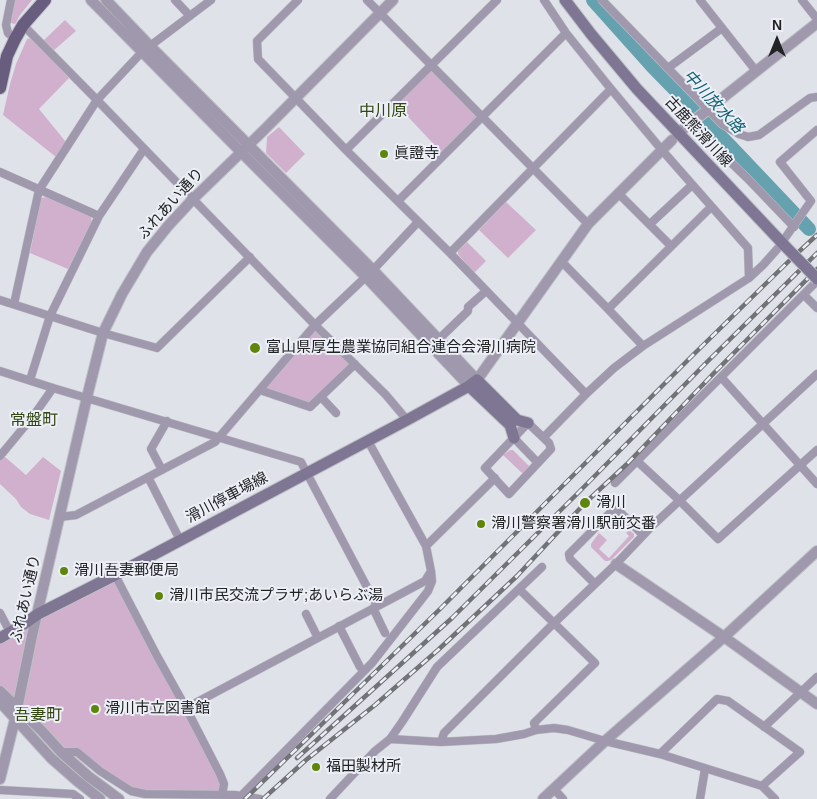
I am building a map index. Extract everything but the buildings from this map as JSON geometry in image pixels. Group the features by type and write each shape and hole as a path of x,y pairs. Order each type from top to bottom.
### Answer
{"main road":[{"path":"0,88 7,56 15,39 23,26 45,0"},
{"name":"古鹿熊滑川線","path":"565,0 637,88 817,280"},
{"path":"473,383 517,420 528,422"},
{"path":"473,383 510,426 514,438"},
{"name":"滑川停車場線","path":"5,635 38,614 368,441 473,383"}],"street":[{"path":"11,0 6,25 8,33 15,39"},
{"path":"91,0 248,145 473,383"},
{"path":"106,0 146,49 240,152 439,339 473,383"},
{"path":"175,0 190,16"},
{"path":"14,304 39,190 97,100 146,49 211,0"},
{"path":"298,0 257,41 258,59 586,394"},
{"path":"367,0 588,224"},
{"name":"ふれあい通り","path":"0,779 18,708 103,333 122,294 147,252 168,226 393,0"},
{"path":"346,150 496,0"},
{"path":"544,0 611,90 661,150 748,248 749,278"},
{"path":"602,0 707,110 722,124 739,134 748,137 760,135 813,98 817,92"},
{"path":"700,0 756,71"},
{"path":"802,0 817,19"},
{"path":"794,225 689,124 817,23"},
{"path":"23,26 315,325 386,395 407,420"},
{"path":"668,68 722,28"},
{"path":"398,201 566,32"},
{"path":"450,253 611,90"},
{"path":"544,437 614,368 642,346 749,278 783,244 811,201 780,162 817,130"},
{"path":"473,383 588,224 672,140"},
{"path":"30,380 50,316 100,216 144,149"},
{"path":"0,172 100,216"},
{"path":"650,224 692,185"},
{"path":"618,193 671,246"},
{"path":"608,309 711,207"},
{"path":"60,517 76,515 215,442 218,436 315,325 418,222"},
{"path":"0,300 157,348 250,257"},
{"path":"561,261 642,346"},
{"path":"614,483 817,280"},
{"path":"439,339 468,311 468,307 486,291"},
{"path":"804,295 817,308"},
{"path":"260,390 310,407 355,364"},
{"path":"0,371 301,462 375,607 386,633"},
{"path":"441,742 444,733 616,564 643,534 817,374"},
{"path":"721,377 817,484"},
{"path":"0,456 34,416 53,388"},
{"path":"321,397 336,413"},
{"path":"162,470 151,449 167,421"},
{"path":"528,422 550,443 551,449 509,494 485,468 528,422"},
{"path":"514,438 538,463"},
{"path":"241,796 372,663 428,591 432,581 426,546 368,441"},
{"path":"637,461 718,539 817,450"},
{"path":"148,477 180,540"},
{"path":"426,546 495,478"},
{"path":"595,584 570,559 569,554 613,510 618,510 643,534"},
{"path":"543,799 817,551"},
{"path":"616,564 724,637 817,704"},
{"path":"330,799 375,751 390,739 437,667 542,567"},
{"path":"186,708 425,581 431,571"},
{"path":"115,575 220,774 224,784 221,797"},
{"path":"520,589 594,663 534,723 536,730"},
{"path":"0,613 5,635"},
{"path":"306,614 318,638"},
{"path":"339,626 360,667"},
{"path":"764,727 817,677"},
{"path":"0,691 61,752 88,776 119,799"},
{"path":"660,754 717,699 728,701 800,752 762,786"},
{"path":"0,702 51,758 100,799"},
{"path":"390,739 441,742 496,739 554,728 568,730 660,754 762,786 775,799"},
{"path":"61,752 77,752 100,771 131,791 145,794 241,796 260,799"},
{"path":"700,799 705,769"},
{"path":"554,789 563,799"},
{"path":"0,790 63,796 73,794 80,799"}],"shaded area":[{"path":"11,0 32,0 15,24 11,23"},
{"path":"65,20 76,31 53,51 43,41"},
{"path":"31,38 69,78 39,109 66,142 56,157 3,115 16,64 27,39"},
{"path":"433,70 477,114 476,119 442,153 396,104 428,71"},
{"path":"279,127 305,154 286,173 266,153 267,137"},
{"path":"46,197 91,217 92,222 68,269 30,253 41,198"},
{"path":"506,202 536,230 508,258 479,230"},
{"path":"467,242 486,261 474,273 458,254 458,251"},
{"path":"315,325 354,363 310,406 260,390"},
{"path":"513,450 529,466 523,474 503,455"},
{"path":"4,456 26,475 43,457 61,471 49,520 30,514 0,484 0,460"},
{"path":"629,530 634,534 634,537 611,560 605,561 591,547 599,533 607,540 599,549 609,558 629,536 626,533"},
{"path":"115,575 220,774 222,795 131,791 77,752 61,752 0,691 0,638"}],"waterway":[{"name":"中川放水路","path":"593,0 652,66 809,229"}],"railway":[{"path":"245,799 441,608 693,355 817,235"},
{"path":"297,758 452,618 817,253"},
{"path":"263,799 306,760 375,705 438,650 517,576 585,503 627,464 817,269"}],"place":[{"name":"眞證寺","path":"384,154"},
{"name":"富山県厚生農業協同組合連合会滑川病院","path":"255,348"},
{"name":"滑川","path":"585,503"},
{"name":"滑川警察署滑川駅前交番","path":"481,524"},
{"name":"滑川吾妻郵便局","path":"64,571"},
{"name":"滑川市民交流プラザ;あいらぶ湯","path":"159,596"},
{"name":"滑川市立図書館","path":"95,709"},
{"name":"福田製材所","path":"316,767"}],"district":[{"name":"中川原","path":"383,112"},
{"name":"常盤町","path":"34,421"},
{"name":"吾妻町","path":"38,716"}]}
